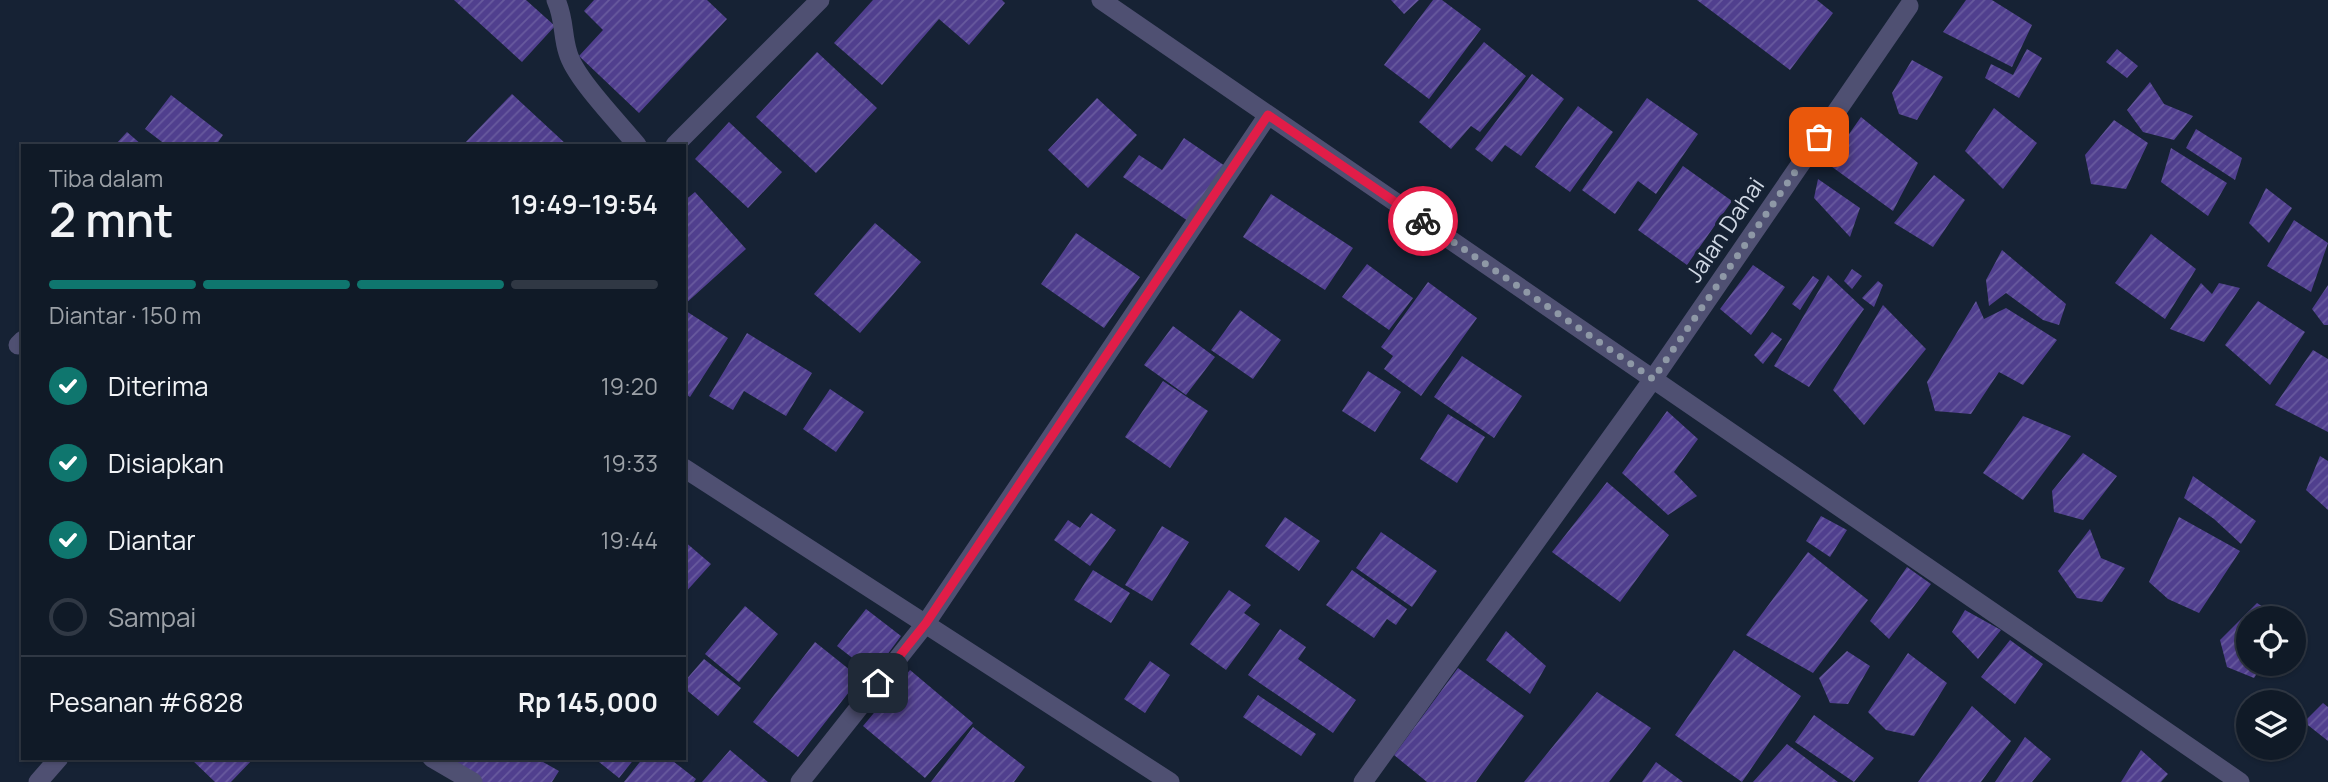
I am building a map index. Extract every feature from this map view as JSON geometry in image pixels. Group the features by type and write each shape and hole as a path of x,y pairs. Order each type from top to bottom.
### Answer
{"street":[{"path":"556,0 564,18 567,52 574,67 636,144"},
{"path":"676,144 820,0"},
{"path":"1101,0 2240,782"},
{"name":"Jalan Dahai","path":"1363,782 1653,379 1909,6"},
{"path":"800,782 926,623 1268,115"},
{"path":"686,469 1170,782"},
{"path":"38,782 57,760"},
{"path":"435,760 473,782"}],"building":[{"path":"454,0 526,0 555,26 522,62"},
{"path":"594,0 707,0 727,19 639,113 579,56 603,30 584,11"},
{"path":"873,0 1002,0 1005,3 969,45 939,19 882,85 834,43"},
{"path":"1391,0 1419,0 1404,14"},
{"path":"1433,0 1442,0 1481,29 1429,99 1384,65"},
{"path":"1697,0 1817,0 1833,13 1790,70"},
{"path":"1966,0 1992,0 2032,25 2012,67 1943,32"},
{"path":"1484,42 1526,76 1480,132 1471,126 1451,149 1419,122"},
{"path":"2027,49 2042,58 2019,98 1985,78 1991,64 2013,75"},
{"path":"2117,49 2138,66 2127,78 2106,62"},
{"path":"817,52 877,108 816,173 756,117"},
{"path":"1912,60 1943,77 1917,120 1899,114 1892,93"},
{"path":"1532,74 1564,99 1521,156 1505,145 1492,162 1475,149"},
{"path":"2150,82 2164,104 2193,116 2174,140 2143,132 2127,110"},
{"path":"512,94 566,144 464,144"},
{"path":"171,95 223,135 217,144 165,144 145,129"},
{"path":"1097,98 1137,135 1088,188 1048,150"},
{"path":"1647,98 1698,134 1656,194 1638,181 1615,214 1582,190"},
{"path":"1578,106 1613,132 1570,192 1535,167"},
{"path":"1994,108 2037,143 2003,189 1965,151"},
{"path":"1861,117 1918,163 1893,211 1828,164"},
{"path":"2114,120 2148,143 2126,189 2091,184 2085,155"},
{"path":"729,122 782,172 748,208 695,159"},
{"path":"2196,129 2242,158 2235,180 2186,148"},
{"path":"127,132 141,144 116,144"},
{"path":"1184,138 1225,166 1188,221 1123,177 1139,155 1162,170"},
{"path":"2171,148 2227,183 2208,216 2161,182"},
{"path":"1683,166 1732,201 1687,265 1638,230"},
{"path":"1934,175 1965,200 1933,247 1894,223"},
{"path":"1818,179 1860,208 1850,237 1814,198"},
{"path":"2266,188 2292,208 2269,243 2249,223"},
{"path":"695,192 746,249 686,303 686,199"},
{"path":"1271,194 1353,248 1325,290 1243,237"},
{"path":"2294,220 2328,243 2311,292 2267,266"},
{"path":"875,223 921,262 860,333 814,294"},
{"path":"1076,233 1140,277 1104,328 1041,284"},
{"path":"2151,234 2196,269 2165,319 2115,283"},
{"path":"2002,250 2066,304 2059,325 2043,320 2006,293 1989,306 1986,280"},
{"path":"1367,264 1413,298 1389,330 1342,297"},
{"path":"1753,265 1785,287 1751,335 1720,309"},
{"path":"1852,269 1862,276 1852,289 1844,281"},
{"path":"1828,275 1864,309 1809,387 1774,366"},
{"path":"1813,276 1819,280 1800,310 1792,304"},
{"path":"1878,281 1883,285 1874,307 1862,298"},
{"path":"1428,282 1477,318 1421,396 1384,369 1393,356 1381,347"},
{"path":"2201,283 2212,294 2219,283 2240,288 2204,342 2170,329"},
{"path":"2328,285 2328,325 2324,325 2312,309"},
{"path":"1976,301 1984,319 2006,308 2057,340 2023,385 1999,372 1971,414 1935,411 1927,382"},
{"path":"2258,301 2305,332 2270,385 2225,345"},
{"path":"1883,305 1926,349 1864,425 1833,390"},
{"path":"1240,310 1281,340 1253,379 1211,350"},
{"path":"686,311 728,338 690,397 686,394"},
{"path":"1173,326 1215,357 1186,395 1144,365"},
{"path":"1772,332 1782,339 1763,364 1754,355"},
{"path":"747,333 812,373 786,416 744,391 733,410 709,396"},
{"path":"2313,350 2328,359 2328,432 2275,405"},
{"path":"1462,356 1522,396 1494,438 1434,397"},
{"path":"1368,371 1401,392 1375,432 1342,411"},
{"path":"1163,381 1208,411 1170,468 1125,437"},
{"path":"830,389 864,412 836,452 803,429"},
{"path":"1667,411 1698,439 1674,472 1697,496 1668,515 1622,473"},
{"path":"1448,414 1485,437 1457,483 1420,459"},
{"path":"2023,416 2071,436 2023,500 1983,473"},
{"path":"2083,453 2117,476 2083,520 2054,512 2052,491"},
{"path":"2320,456 2328,461 2328,510 2306,490"},
{"path":"2193,476 2256,521 2241,544 2214,519 2184,498"},
{"path":"1607,482 1669,535 1620,602 1552,552"},
{"path":"1091,513 1116,530 1090,566 1054,540 1068,520 1080,528"},
{"path":"1821,516 1847,530 1830,557 1806,541"},
{"path":"1285,517 1320,541 1299,571 1265,546"},
{"path":"2179,517 2240,551 2199,613 2168,599 2149,582"},
{"path":"1162,526 1189,542 1152,601 1125,585"},
{"path":"2090,529 2101,558 2125,568 2102,602 2077,598 2058,571"},
{"path":"1381,532 1437,571 1412,607 1356,568"},
{"path":"686,543 711,564 686,592"},
{"path":"1808,552 1868,600 1813,673 1746,635"},
{"path":"1907,567 1931,584 1889,639 1870,621"},
{"path":"1093,570 1130,593 1111,623 1074,600"},
{"path":"1352,570 1407,609 1396,625 1387,619 1374,638 1326,605"},
{"path":"1229,590 1251,605 1244,613 1260,624 1226,670 1190,644"},
{"path":"745,606 778,634 739,682 705,654"},
{"path":"866,609 901,636 873,674 837,646"},
{"path":"1965,610 2001,630 1978,659 1952,632"},
{"path":"2236,624 2236,671 2227,667 2220,640"},
{"path":"1280,629 1306,647 1298,659 1356,700 1333,733 1248,675"},
{"path":"1506,631 1546,666 1530,694 1486,660"},
{"path":"2010,640 2043,664 2015,704 1981,677"},
{"path":"815,642 860,678 798,757 753,722"},
{"path":"1734,650 1801,696 1742,782 1675,735"},
{"path":"1847,651 1870,666 1848,704 1830,703 1819,678"},
{"path":"1908,653 1947,683 1914,736 1886,730 1868,712"},
{"path":"704,659 741,688 718,716 686,690 686,680"},
{"path":"1150,661 1170,675 1145,713 1124,699"},
{"path":"1458,668 1524,716 1476,782 1427,782 1394,755"},
{"path":"910,670 973,723 925,778 863,726"},
{"path":"1597,692 1651,728 1609,782 1524,782"},
{"path":"1258,695 1316,734 1301,756 1243,717"},
{"path":"2323,703 2328,707 2328,741 2306,724 2306,720"},
{"path":"1972,706 2011,741 1981,782 1918,782"},
{"path":"1814,715 1874,758 1854,782 1795,742"},
{"path":"973,727 1025,767 1014,782 931,782"},
{"path":"2025,737 2051,759 2032,782 1995,782"},
{"path":"1787,744 1838,782 1753,782"},
{"path":"730,750 768,782 702,782"},
{"path":"2141,750 2168,774 2161,782 2121,782"},
{"path":"192,760 252,760 231,782 215,782"},
{"path":"442,760 540,760 559,771 552,782 481,782"},
{"path":"596,760 633,760 619,778"},
{"path":"641,760 672,760 696,779 694,782 624,782"},
{"path":"1656,762 1683,782 1642,782"}],"way so far":[{"path":"1423,221 1653,379 1819,137"}],"route":[{"path":"878,683 926,623 1268,115 1423,221"}]}
